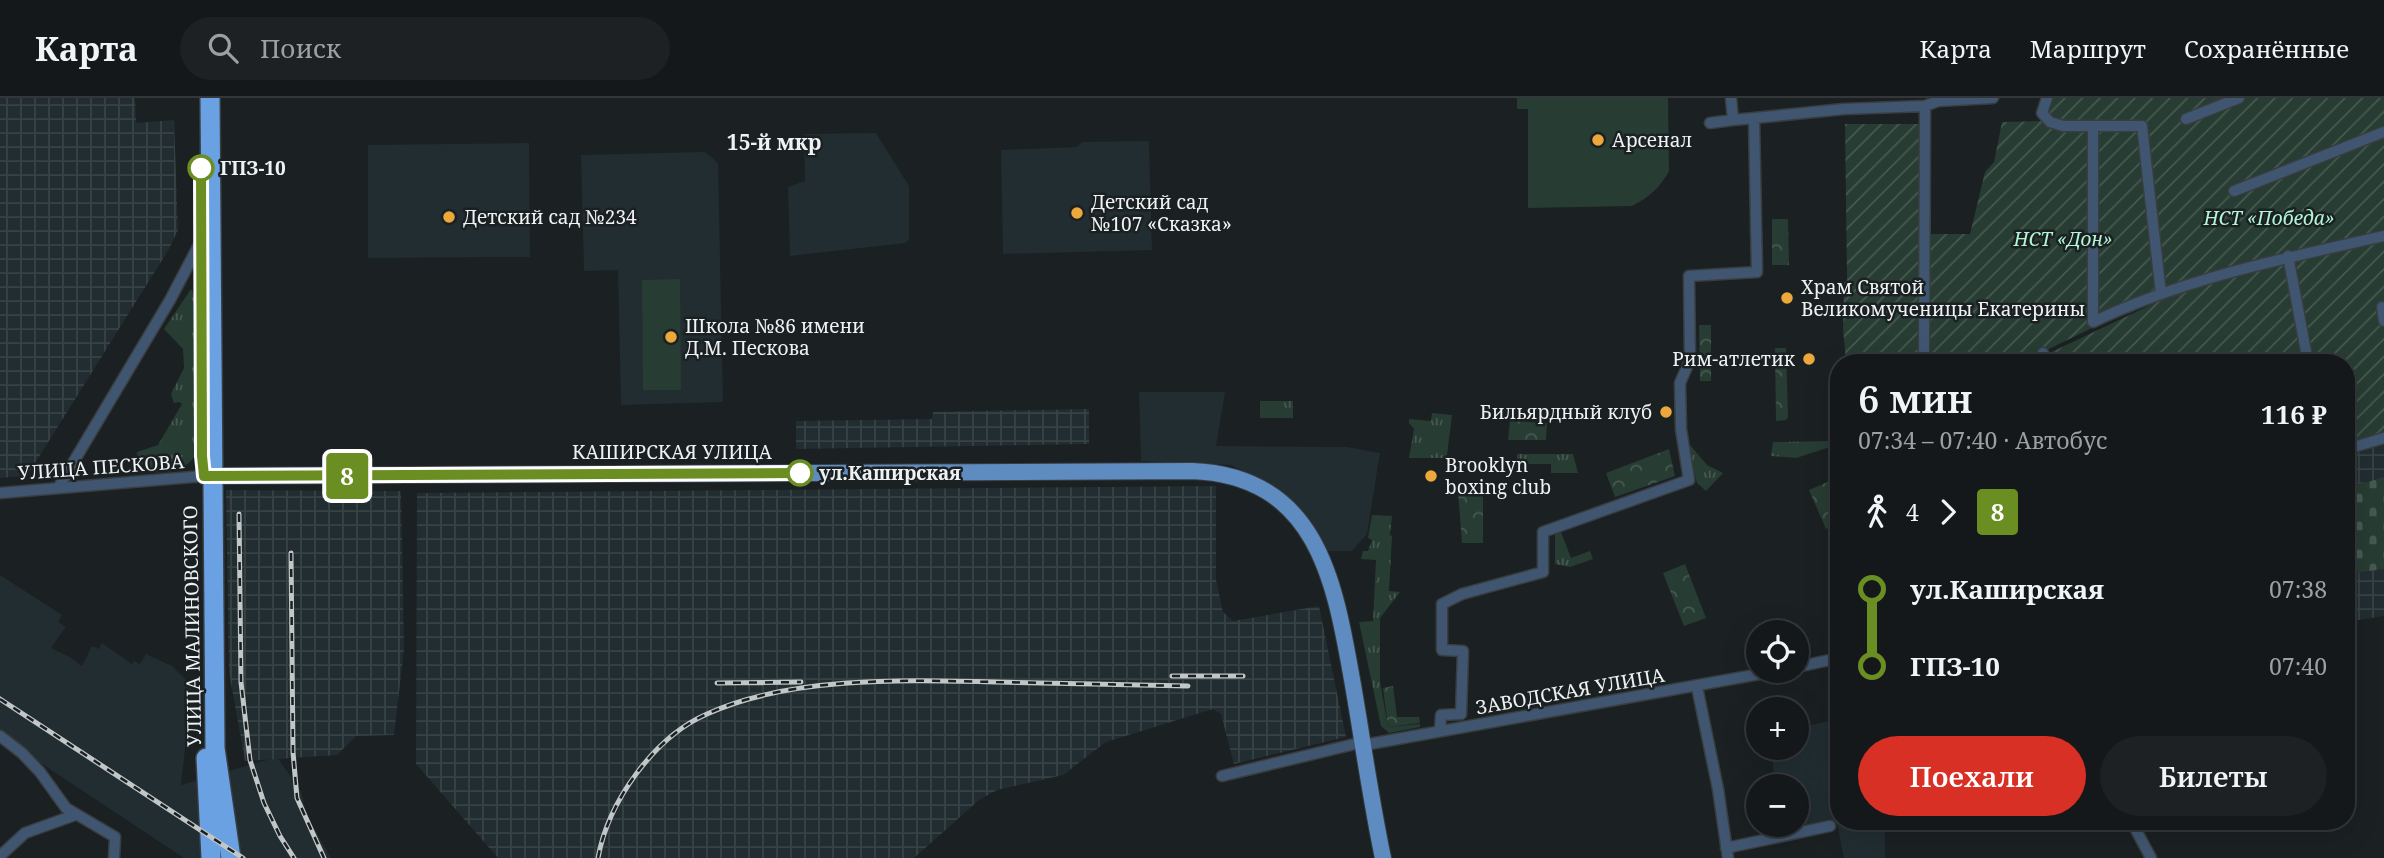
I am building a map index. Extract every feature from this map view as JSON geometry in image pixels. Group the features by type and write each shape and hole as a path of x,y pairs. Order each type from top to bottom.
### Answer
{"highway":[{"name":"УЛИЦА МАЛИНОВСКОГО","path":"200,98 202,456 209,476 206,750 211,858"},
{"name":"УЛИЦА МАЛИНОВСКОГО","path":"210,98 209,476 215,748 231,858"}],"main road":[{"name":"КАШИРСКАЯ УЛИЦА","path":"209,476 1195,471 1230,475 1264,488 1293,514 1317,547 1327,568 1334,591 1364,744 1383,858"}],"street":[{"path":"1731,98 1733,120"},
{"path":"1710,123 1844,109 1924,106 1938,101 1993,98"},
{"path":"2047,98 2042,113 2050,122 2063,126 2141,126 2161,294"},
{"path":"2186,119 2239,98"},
{"path":"1924,106 1924,354"},
{"path":"1440,730 1441,715 1461,714 1463,651 1442,650 1442,604 1462,594 1544,572 1543,532 1689,480 1681,429 1680,383 1690,360 1689,276 1757,272 1754,118"},
{"path":"2093,127 2093,322 2161,294 2288,256 2384,236"},
{"path":"2234,191 2384,132"},
{"path":"58,488 170,300 202,239"},
{"path":"2288,256 2306,354"},
{"path":"2382,307 2384,321"},
{"path":"2355,447 2384,438"},
{"name":"УЛИЦА ПЕСКОВА","path":"0,493 209,476"},
{"path":"1809,664 1830,660"},
{"name":"ЗАВОДСКАЯ УЛИЦА","path":"1222,776 1364,744 1746,677"},
{"path":"1697,687 1718,789 1727,853 1830,825"},
{"path":"0,736 40,772 66,808 114,838 114,858"},
{"path":"0,856 25,833 75,815"},
{"path":"2136,830 2151,858"}],"shaded area":[{"path":"0,98 135,98 136,123 174,120 178,230 169,249 27,476 0,478"},
{"path":"876,133 909,186 909,240 905,243 790,256 788,187 805,181 804,134"},
{"name":"Детский сад №107 «Сказка»","path":"1149,141 1152,250 1003,254 1001,150 1077,147 1082,142"},
{"name":"Детский сад №234","path":"529,143 530,257 368,258 368,145"},
{"name":"Школа №86 имени Д.М. Пескова","path":"705,152 718,163 723,402 621,405 618,270 584,271 581,155"},
{"path":"1139,392 1225,392 1216,446 1347,447 1380,453 1367,534 1352,551 1327,551 1311,523 1290,498 1260,479 1231,465 1141,461"},
{"path":"1089,409 1089,444 796,449 796,421 932,419 933,412"},
{"path":"2384,443 2384,477 2355,486 2355,452"},
{"path":"1216,486 1216,580 1223,612 1233,621 1319,606 1346,737 1234,764 1221,714 1213,709 1106,742 1063,775 997,790 979,800 914,858 498,858 416,764 417,493"},
{"path":"226,490 401,491 404,649 394,735 356,736 337,755 245,761 229,672"},
{"path":"2384,569 2384,616 2355,621 2355,573"},
{"path":"0,575 62,615 58,622 66,627 51,648 82,666 92,646 99,649 102,643 132,664 134,661 140,664 146,654 172,666 192,686 181,785 277,757 301,791 307,816 331,858 184,858 0,736"},
{"path":"1830,721 1830,824 1809,824 1809,774 1773,774 1773,760 1809,760 1809,725"},
{"path":"1838,830 1885,830 1885,858 1844,858"}],"green space":[{"name":"Арсенал","path":"1517,98 1668,98 1669,171 1653,192 1632,206 1528,208 1528,109 1517,109"},
{"path":"2047,98 2384,98 2384,436 2355,445 2355,354 2047,354 2157,302 2094,327 2043,354 1845,354 1843,328 1844,283 1847,280 1845,124 1921,124 1922,234 1970,234 1985,172 1994,162 2002,122 2040,121"},
{"path":"1772,219 1788,219 1789,265 1772,265"},
{"path":"680,279 681,390 643,390 642,280"},
{"path":"191,289 196,296 194,457 176,470 152,472 138,467 137,452 158,445 182,404 174,403 171,394 184,368 183,349 164,329"},
{"path":"1699,325 1711,325 1711,381 1700,381"},
{"path":"1775,348 1786,348 1788,417 1786,420 1776,421"},
{"path":"1260,401 1293,401 1293,418 1260,418"},
{"path":"1432,413 1452,415 1447,455 1444,458 1409,458 1414,429 1409,419 1431,421"},
{"path":"1510,421 1547,423 1546,440 1508,440"},
{"path":"1830,441 1830,447 1796,458 1771,456 1773,442"},
{"path":"1687,445 1690,445 1707,465 1723,473 1706,491 1697,483"},
{"path":"1669,449 1675,476 1615,497 1606,473"},
{"path":"1517,454 1573,454 1578,473 1551,473 1551,464 1517,464"},
{"path":"2384,477 2384,569 2355,573 2355,486"},
{"path":"1830,481 1830,527 1826,529 1809,490"},
{"path":"1483,485 1483,543 1462,543 1458,491"},
{"path":"1372,515 1392,516 1389,591 1400,592 1380,618 1380,682 1388,727 1420,724 1420,727 1389,733 1381,726 1359,622 1373,621 1376,560 1361,559 1363,551 1368,551 1372,540 1368,538"},
{"path":"1561,532 1571,558 1590,551 1593,559 1570,567 1555,564 1555,534"},
{"path":"1685,564 1706,618 1684,626 1663,573"},
{"path":"1393,686 1397,717 1419,717 1420,723 1388,727 1383,688"}],"railway":[{"path":"239,514 241,682 250,760 264,803 294,858"},
{"path":"291,553 293,752 297,798 324,858"},
{"path":"1172,676 1243,676"},
{"path":"598,858 603,837 623,794 652,755 688,724 740,702 811,687 887,681 1188,686"},
{"path":"717,683 801,682"},
{"path":"0,699 243,858"}],"bus line":[{"name":"8","path":"201,168 204,476 800,473"}],"place":[{"name":"Арсенал","path":"1598,140"},
{"name":"ГПЗ-10","path":"201,168"},
{"name":"Детский сад №107 «Сказка»","path":"1077,213"},
{"name":"Детский сад №234","path":"449,217"},
{"name":"Храм Святой Великомученицы Екатерины","path":"1787,298"},
{"name":"Школа №86 имени Д.М. Пескова","path":"671,337"},
{"name":"Рим-атлетик","path":"1809,359"},
{"name":"Бильярдный клуб","path":"1666,412"},
{"name":"ул.Каширская","path":"800,473"},
{"name":"Brooklyn boxing club","path":"1431,476"}],"district":[{"name":"15-й мкр","path":"774,143"}],"park label":[{"name":"НСТ «Победа»","path":"2269,218"},
{"name":"НСТ «Дон»","path":"2063,239"}]}
